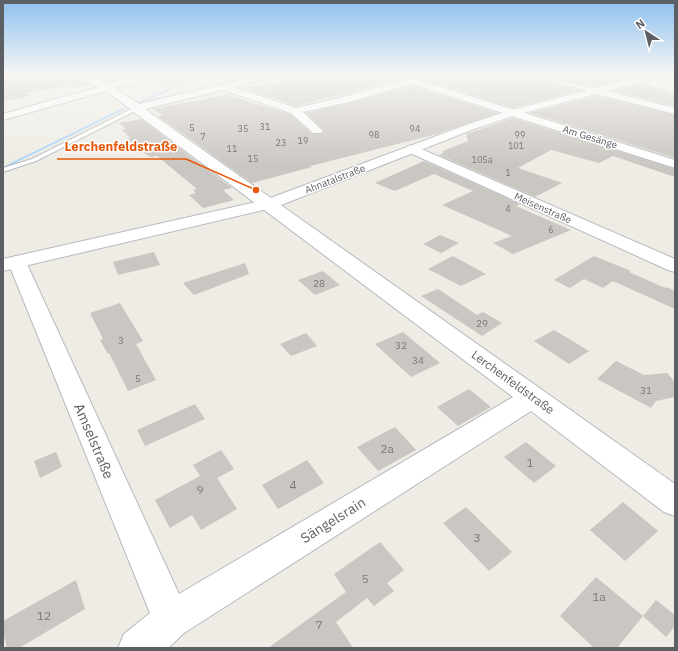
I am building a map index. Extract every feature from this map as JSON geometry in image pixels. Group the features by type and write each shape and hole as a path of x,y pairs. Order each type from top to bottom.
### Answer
{"street":[{"path":"3,117 49,104"},
{"name":"Lerchenfeldstraße","path":"131,104 270,204 675,502"},
{"path":"136,108 151,104"},
{"path":"275,104 295,111 317,131"},
{"path":"295,111 325,104"},
{"name":"Am Gesänge","path":"485,104 675,164"},
{"name":"Ahnatalstraße","path":"10,264 270,204 470,127 545,104"},
{"path":"649,104 675,111"},
{"name":"Meisenstraße","path":"412,149 675,266"},
{"name":"Amselstraße","path":"10,264 171,620"},
{"name":"Sängelsrain","path":"138,648 171,620 533,397"}],"lane":[{"path":"3,170 34,160 136,108"}],"building":[{"path":"177,104 258,104 290,114 312,134 321,134 324,132 324,130 306,113 343,104 471,104 498,113 437,134 310,166 312,167 252,183 158,116 163,115 152,109"},
{"path":"503,104 527,104 514,108"},
{"path":"563,104 631,104 675,115 675,158 530,113"},
{"path":"513,118 675,169 675,177 613,156 599,163 551,150 518,168 562,183 535,197 439,155 443,153 443,151 468,141 466,134"},
{"path":"141,119 232,188 223,190 234,200 203,208 189,195 196,193 193,190 197,189 157,156 150,157 127,139 130,138 122,130 126,129 119,123"},
{"path":"424,161 520,204 516,206 571,230 513,254 493,243 512,236 442,205 473,191 434,174 395,191 375,183"},
{"path":"440,235 459,243 441,253 423,244"},
{"path":"154,252 160,265 118,275 113,262"},
{"path":"453,256 486,274 461,286 428,269"},
{"path":"594,256 631,271 629,272 665,288 666,287 675,291 675,309 613,281 603,288 584,279 570,288 554,280"},
{"path":"245,263 249,274 194,295 183,283"},
{"path":"323,271 340,285 315,295 298,280"},
{"path":"438,289 477,315 483,312 502,323 482,336 421,296"},
{"path":"120,303 143,341 136,344 156,380 128,391 109,353 108,354 100,340 103,339 90,313"},
{"path":"554,330 589,351 569,364 534,341"},
{"path":"403,332 440,363 411,377 375,344"},
{"path":"306,333 317,346 291,356 280,344"},
{"path":"616,361 644,375 667,373 675,382 675,397 656,401 651,408 597,379"},
{"path":"469,389 491,407 458,426 437,407"},
{"path":"195,404 205,419 145,446 137,430"},
{"path":"395,427 416,450 378,471 357,447"},
{"path":"526,442 556,466 534,483 504,457"},
{"path":"221,450 234,469 217,478 237,509 201,530 192,515 170,528 155,500 200,476 193,465"},
{"path":"56,452 62,467 40,478 34,461"},
{"path":"307,460 324,483 278,509 262,485"},
{"path":"623,502 658,531 625,561 590,530"},
{"path":"466,507 512,552 489,571 443,523"},
{"path":"380,542 404,570 387,583 394,591 374,606 367,598 336,622 353,648 268,648 346,592 334,574"},
{"path":"596,577 643,616 617,648 594,648 560,616"},
{"path":"76,580 85,609 19,648 7,648 3,631 3,621"},
{"path":"656,600 675,615 675,626 666,637 643,616"}],"waterway":[{"path":"3,168 124,109"}],"place":[{"name":"Lerchenfeldstraße","path":"256,190"}]}
